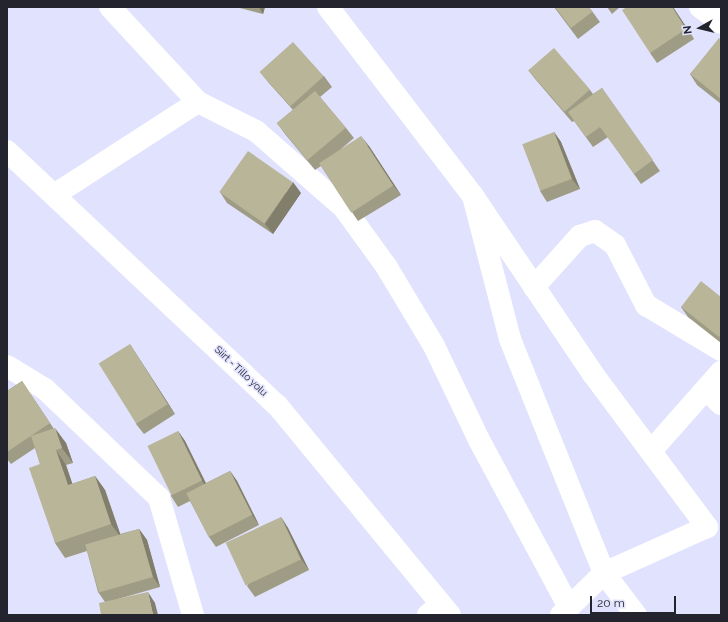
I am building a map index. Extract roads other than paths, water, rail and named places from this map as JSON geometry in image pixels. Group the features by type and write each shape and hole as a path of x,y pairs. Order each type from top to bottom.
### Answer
{"street":[{"path":"110,7 198,102 256,131 349,215 386,266 434,346 479,440 565,611 604,573 707,526 593,374 473,196 328,7"},
{"path":"700,7 721,23"},
{"path":"54,195 198,102"},
{"name":"Siirt - Tillo yolu","path":"7,151 277,405 440,611"},
{"path":"473,196 510,339 604,573 636,615"},
{"path":"534,287 580,236 595,231 614,245 646,305 721,350"},
{"path":"7,366 45,389 159,498 193,615"},
{"path":"651,451 721,372"},
{"path":"706,390 721,404"}]}
